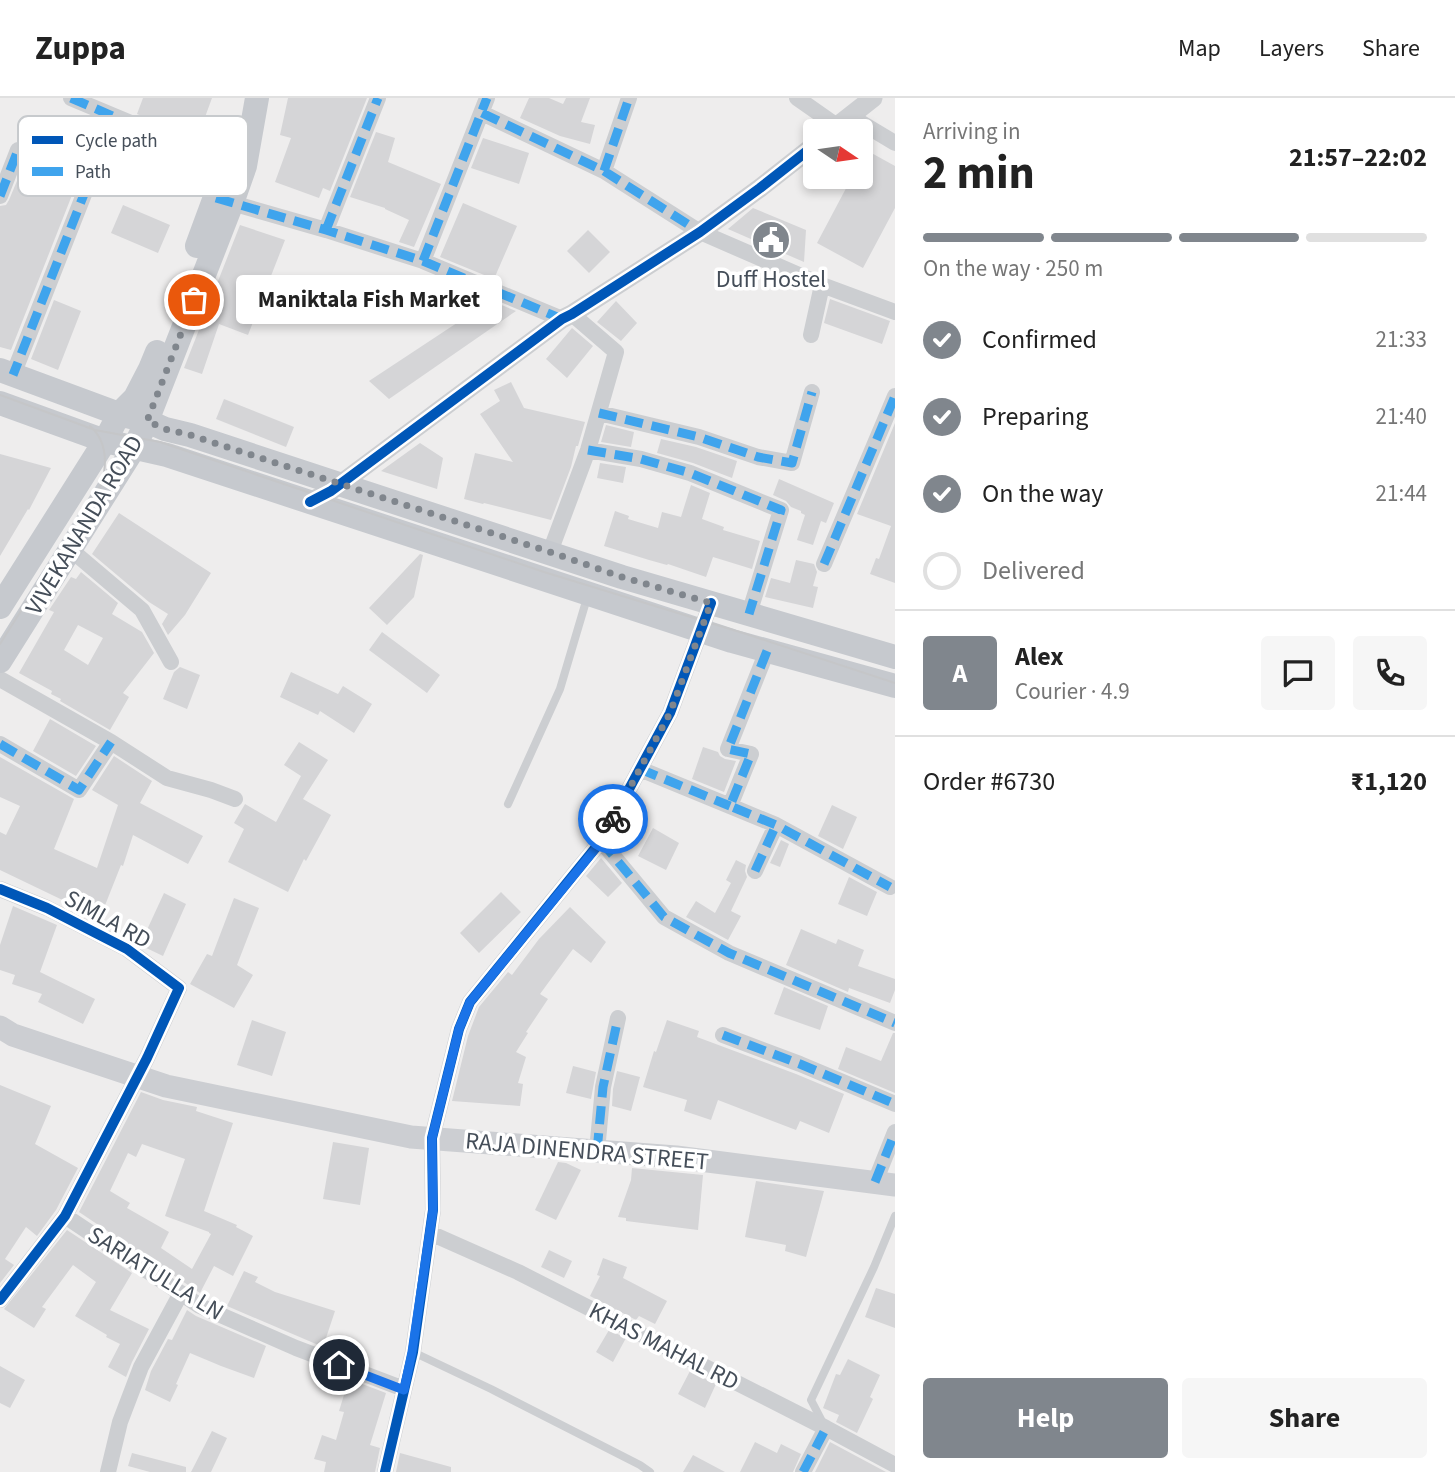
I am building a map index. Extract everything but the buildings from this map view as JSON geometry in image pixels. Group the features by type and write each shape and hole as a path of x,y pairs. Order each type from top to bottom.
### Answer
{"main road":[{"name":"VIVEKANANDA ROAD","path":"248,129 256,103"},
{"name":"VIVEKANANDA ROAD","path":"0,661 134,448 147,421 225,196"},
{"name":"VIVEKANANDA ROAD","path":"0,607 105,441 119,414 135,398 224,200"},
{"path":"7,372 119,414 622,577 895,656"},
{"path":"0,403 105,441 167,455 701,631 895,686"},
{"name":"RAJA DINENDRA STREET","path":"0,1027 13,1035 180,1089 411,1137 676,1157 885,1183"}],"street":[{"path":"71,98 114,116"},
{"path":"326,230 378,98"},
{"path":"604,171 629,98"},
{"path":"797,98 831,119"},
{"path":"846,119 873,98"},
{"path":"423,261 485,105 604,171 700,232 822,285 895,312"},
{"path":"873,136 895,143"},
{"path":"0,196 18,150"},
{"path":"310,502 331,491 567,316 700,232 803,154"},
{"path":"7,372 83,196"},
{"path":"224,200 423,261 567,316 616,352 589,450 550,552"},
{"path":"811,335 822,285"},
{"path":"599,412 699,437 758,457 792,463 812,392"},
{"path":"824,564 895,396"},
{"path":"589,450 640,459 690,473 781,510 749,614"},
{"path":"70,549 142,610 171,662"},
{"path":"385,1472 412,1352 433,1210 432,1138 459,1029 470,1002 601,842 670,713 711,603"},
{"path":"730,806 751,754 728,749 767,651"},
{"path":"0,679 111,742 167,779 236,799"},
{"path":"0,744 79,790 111,742"},
{"path":"640,769 776,825 890,887"},
{"path":"755,870 776,825"},
{"path":"601,842 664,917 729,953 895,1023"},
{"name":"SIMLA RD","path":"0,889 47,908 127,950 179,988 137,1076"},
{"path":"597,1151 603,1087 618,1018"},
{"path":"723,1035 895,1104"},
{"path":"0,1300 65,1216 137,1076"},
{"path":"885,1183 895,1132"},
{"name":"SARIATULLA LN","path":"65,1216 200,1306 272,1338 404,1390"},
{"name":"KHAS MAHAL RD","path":"429,1233 518,1272 895,1465"},
{"path":"108,1472 120,1422 141,1367 181,1293"},
{"path":"803,1472 826,1428"}],"lane":[{"path":"508,804 559,689 588,594"},
{"path":"826,1428 811,1400 895,1216"},
{"path":"412,1352 491,1389 650,1472"}],"tram line":[{"path":"0,395 95,430 160,442 544,572 895,683"},
{"path":"0,644 102,483 105,468 103,445 90,426"}],"marked path":[{"path":"71,98 113,116"},
{"path":"326,230 378,98"},
{"path":"423,261 487,98"},
{"path":"604,171 629,98"},
{"path":"482,113 604,171 700,232"},
{"path":"0,196 18,150"},
{"path":"13,375 83,196"},
{"path":"216,198 423,261 562,319"},
{"path":"599,413 699,437 758,457 792,463 812,392"},
{"path":"824,564 895,396"},
{"path":"588,450 641,459 690,473 781,510 749,614"},
{"path":"767,651 728,749 751,754 730,806 776,825 890,887"},
{"path":"0,744 79,790 111,742"},
{"path":"640,769 730,806"},
{"path":"755,871 776,825"},
{"path":"601,841 664,917 729,953 895,1023"},
{"path":"597,1151 603,1087 618,1018"},
{"path":"723,1035 895,1104"},
{"path":"875,1182 895,1132"},
{"path":"803,1472 826,1428"}],"cycle path":[{"path":"310,502 331,491 562,319 700,232 803,154"},
{"path":"385,1472 413,1352 433,1210 432,1138 459,1029 470,1002 601,841 670,713 711,603"},
{"path":"0,889 47,908 127,949 179,988 147,1058 65,1216 0,1300"}],"way so far":[{"path":"194,300 147,421 622,577 711,603 670,713 613,819"}],"place":[{"name":"Duff Hostel","path":"771,240"},
{"name":"Maniktala Fish Market","path":"194,300"}],"route":[{"path":"339,1365 404,1390 433,1210 432,1138 459,1029 470,1002 601,842 613,819"}]}
